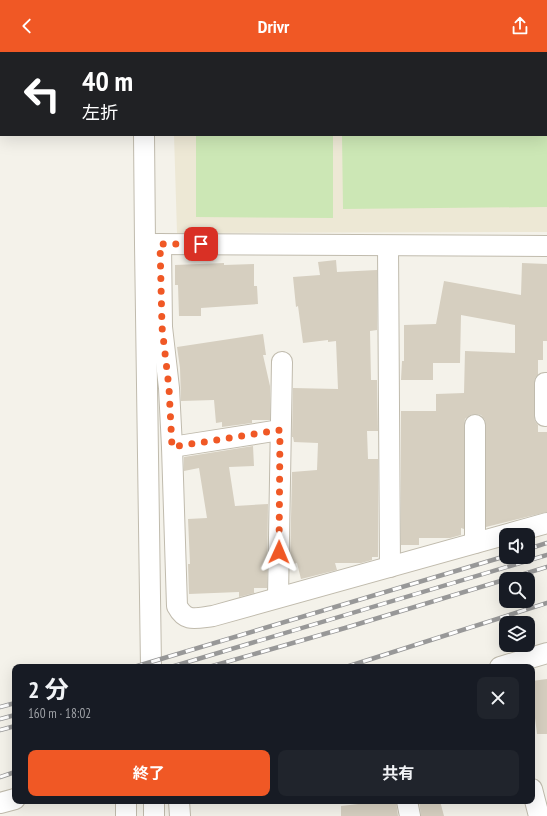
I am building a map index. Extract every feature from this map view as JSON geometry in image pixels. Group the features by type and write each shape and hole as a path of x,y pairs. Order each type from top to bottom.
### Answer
{"street":[{"path":"144,136 153,244 169,388 177,606 186,618 213,616 547,523"},
{"path":"153,244 547,246"},
{"path":"151,664 153,244"},
{"path":"388,246 390,566"},
{"path":"278,597 282,362"},
{"path":"545,416 545,383 547,383"},
{"path":"474,543 475,425"},
{"path":"172,447 280,430"},
{"path":"510,664 547,653"},
{"path":"0,803 12,800"},
{"path":"535,801 539,816"},
{"path":"126,804 126,816"},
{"path":"154,804 154,816"},
{"path":"179,804 180,816"},
{"path":"408,804 410,816"}],"shaded area":[{"path":"174,136 547,136 547,232 177,233"}],"green space":[{"path":"196,136 333,136 333,218 196,217"},
{"path":"342,136 547,136 547,207 343,209"}],"building":[{"path":"336,260 337,272 377,270 377,330 370,331 371,380 377,380 378,431 367,431 368,459 378,459 378,557 372,557 372,560 361,563 335,563 337,570 301,579 297,563 290,565 292,472 317,470 318,443 294,442 292,437 293,388 338,389 336,341 328,342 328,340 303,343 298,306 296,307 293,277 320,275 318,262"},
{"path":"224,263 224,265 254,264 254,286 257,286 258,304 201,308 201,316 179,316 178,285 175,285 175,265"},
{"path":"522,263 547,264 547,341 543,341 543,360 538,360 538,375 535,378 534,383 534,416 538,425 538,432 547,432 547,512 486,527 486,425 485,420 481,415 470,415 465,419 464,425 464,529 461,528 461,535 450,538 419,538 419,545 401,545 401,411 436,411 436,394 464,393 465,351 515,353 515,325 461,315 460,363 433,363 433,380 401,380 402,361 404,361 404,325 436,324 444,281 521,295"},
{"path":"263,334 266,355 263,355 270,386 270,420 252,420 252,423 222,427 222,422 216,423 214,400 181,401 180,368 177,347"},
{"path":"253,446 254,466 229,467 235,506 268,504 267,588 254,588 254,593 239,597 239,592 189,594 188,564 190,564 188,519 207,518 199,468 184,471 184,457"},
{"path":"547,679 547,734 537,734 535,718 535,681"},
{"path":"358,804 396,804 398,816 341,816 341,806"},
{"path":"419,804 441,804 444,816 421,816"}],"railway":[{"path":"535,547 547,543"},
{"path":"181,664 547,555"},
{"path":"144,664 499,558"},
{"path":"219,664 547,567"},
{"path":"355,664 547,603"},
{"path":"0,707 12,704"},
{"path":"0,719 12,716"},
{"path":"0,730 12,727"},
{"path":"0,777 12,773"}],"route":[{"path":"201,244 160,244 162,327 169,388 172,447 280,430 279,552"}]}
